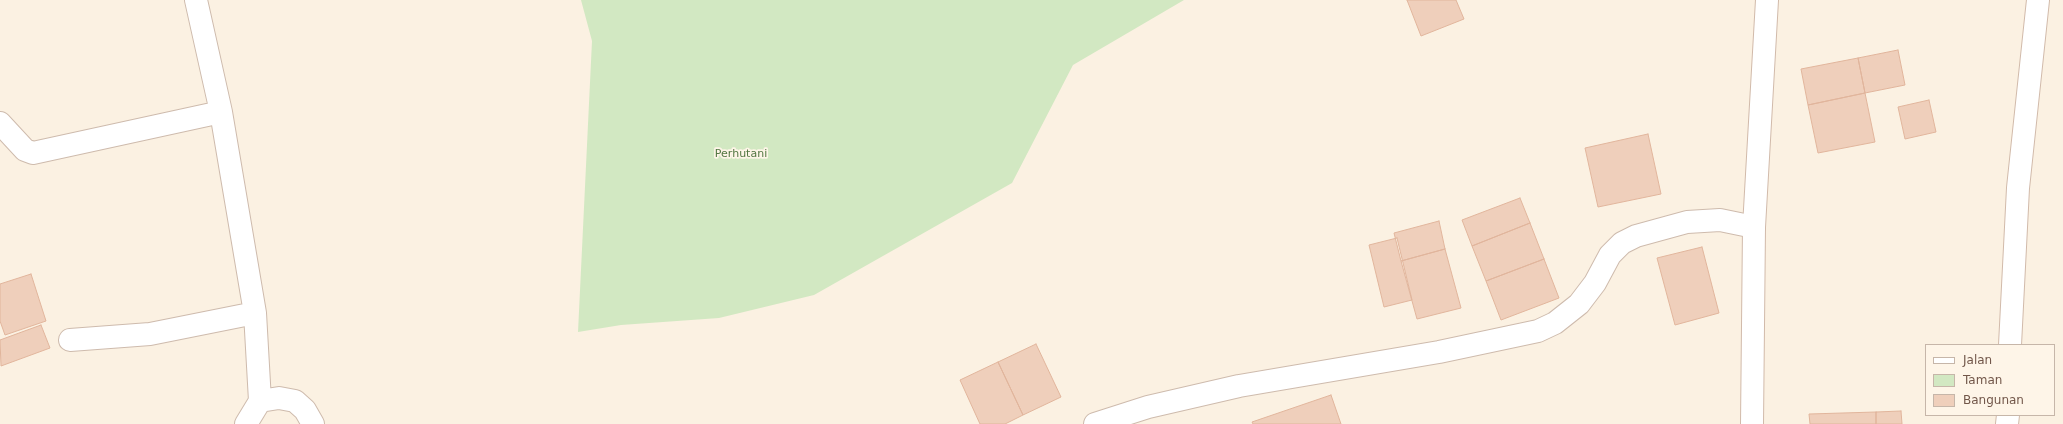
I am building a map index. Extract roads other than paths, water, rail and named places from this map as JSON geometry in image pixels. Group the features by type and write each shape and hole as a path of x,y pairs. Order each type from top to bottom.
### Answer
{"street":[{"path":"196,0 221,112 254,313 260,401 246,424"},
{"path":"1752,424 1754,227 1767,0"},
{"path":"2010,344 2018,188 2038,0"},
{"path":"0,123 26,150 33,153 221,112"},
{"path":"1095,424 1148,407 1239,386 1439,352 1538,332 1555,323 1579,304 1595,283 1610,255 1622,243 1636,236 1687,222 1720,220 1754,227"},
{"path":"70,340 150,334 254,313"},
{"path":"260,401 279,398 295,401 305,410 312,424"}],"park label":[{"name":"Perhutani","path":"741,154"}]}
